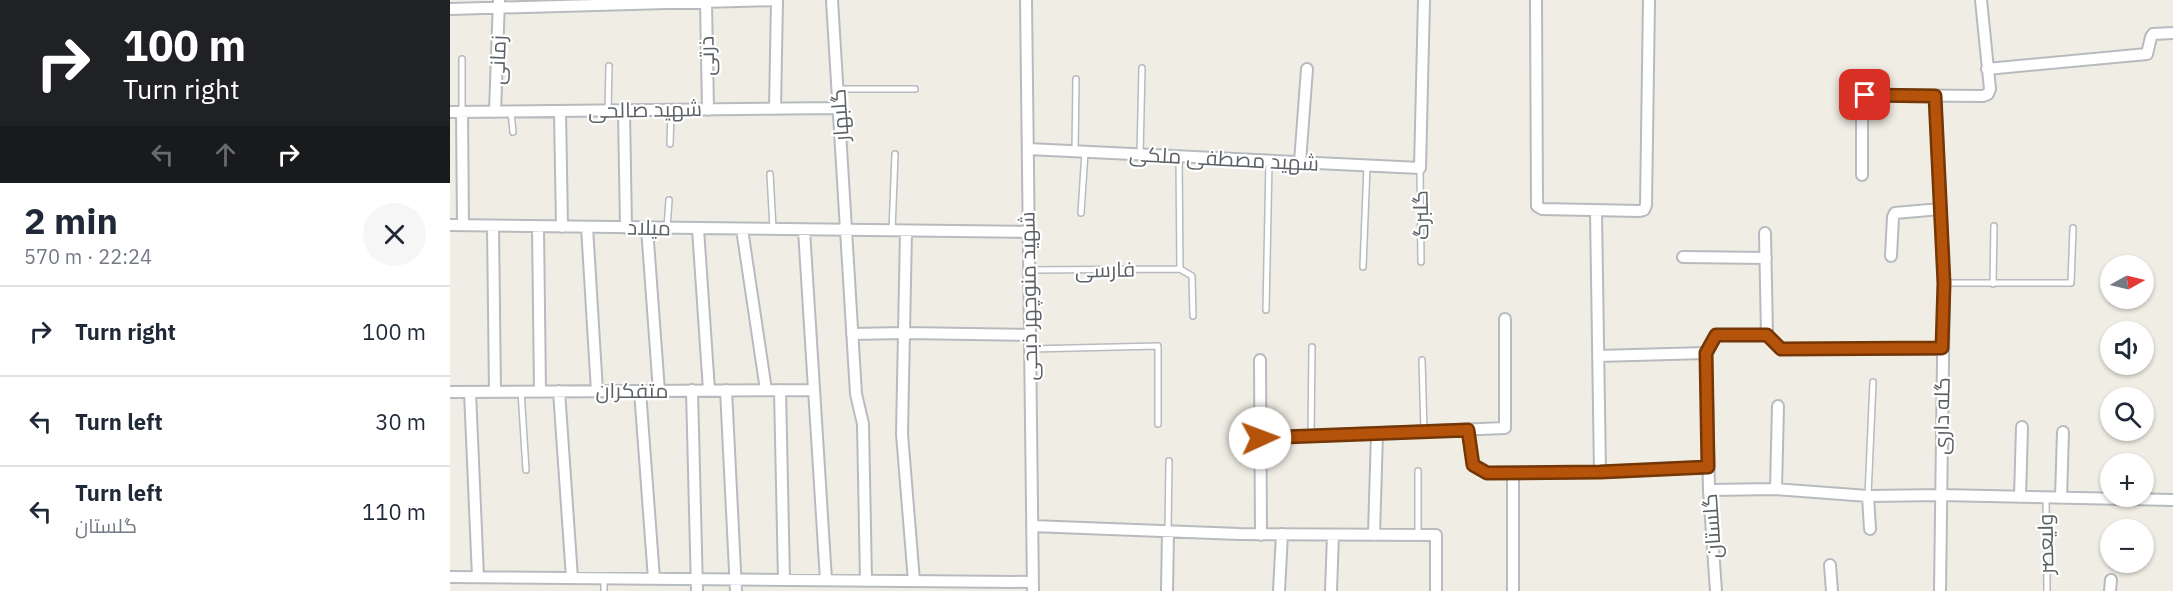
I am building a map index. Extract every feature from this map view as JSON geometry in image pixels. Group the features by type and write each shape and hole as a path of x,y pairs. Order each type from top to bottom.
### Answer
{"street":[{"path":"450,9 500,4 777,0 775,109"},
{"name":"گلبهار","path":"832,0 847,231"},
{"name":"شهید منوچهر ذبحی","path":"1026,0 1033,587"},
{"path":"1420,168 1424,0"},
{"path":"1536,0 1537,206 1542,209 1596,212 1640,211 1644,210 1646,204 1649,0"},
{"path":"1862,175 1862,97 1865,95 1983,96 1988,94 1988,69 1981,0"},
{"name":"ذرتی","path":"706,2 708,110"},
{"name":"زمانی","path":"495,112 500,4"},
{"path":"1988,69 2147,54 2153,34 2173,33"},
{"path":"1300,162 1307,69"},
{"name":"گله داری","path":"1935,96 1944,283 1940,591"},
{"name":"شهید صالحی","path":"450,112 839,108"},
{"path":"560,111 562,227"},
{"path":"624,111 626,228"},
{"path":"462,112 463,225"},
{"name":"شهید مصطفی ملکی","path":"1028,149 1420,168"},
{"path":"1892,256 1895,213 1940,209"},
{"path":"1596,212 1600,472"},
{"name":"میلاد","path":"450,225 1029,232"},
{"path":"493,226 495,392"},
{"path":"538,226 540,391"},
{"path":"587,227 597,391"},
{"path":"647,228 659,390"},
{"path":"698,229 709,390"},
{"path":"742,229 766,390"},
{"path":"804,230 826,580"},
{"path":"847,231 856,394 863,424 866,580"},
{"path":"906,231 902,434 914,581"},
{"path":"1765,233 1767,335 1781,349 1942,348"},
{"path":"1683,257 1766,258"},
{"path":"1260,438 1504,428 1505,319"},
{"path":"852,334 1030,335"},
{"path":"1598,356 1706,353 1716,335 1767,335"},
{"name":"گلستان","path":"1706,353 1708,467 1716,591"},
{"path":"1260,360 1261,535"},
{"path":"692,390 696,591"},
{"path":"726,390 736,585"},
{"path":"780,390 784,580"},
{"name":"متفکران","path":"450,392 814,390"},
{"path":"559,391 572,578"},
{"path":"640,391 654,579"},
{"path":"470,392 478,577"},
{"path":"1776,489 1778,406"},
{"path":"2020,497 2022,427"},
{"path":"1468,430 1473,465 1487,473 1600,472 1708,467"},
{"path":"2061,498 2063,432"},
{"path":"1374,535 1377,433"},
{"path":"1513,473 1513,591"},
{"path":"1709,490 1776,489 1868,496 1941,495 2173,500"},
{"path":"1868,496 1870,530"},
{"path":"1032,526 1261,535 1436,535 1436,591"},
{"path":"1167,591 1168,531"},
{"path":"1279,591 1282,534"},
{"path":"1330,591 1333,535"},
{"path":"1830,565 1832,591"},
{"path":"450,577 696,579 736,585 784,580 812,586 826,580 866,580 897,586 914,581 937,586 1033,587"},
{"path":"541,578 542,591"}],"lane":[{"path":"462,59 462,112"},
{"path":"608,111 609,66"},
{"path":"1140,155 1142,69"},
{"path":"1076,79 1082,213"},
{"path":"838,89 915,88"},
{"path":"670,110 670,144"},
{"path":"511,112 513,132"},
{"path":"892,231 895,154"},
{"path":"1179,157 1180,269 1192,276 1193,316"},
{"path":"1266,310 1269,161"},
{"path":"1363,267 1367,166"},
{"name":"گلبرگ","path":"1420,168 1421,262"},
{"path":"770,174 773,230"},
{"path":"667,228 669,200"},
{"path":"1993,284 1994,226"},
{"path":"1944,283 2071,283 2073,228"},
{"name":"فارسی","path":"1029,270 1180,269"},
{"path":"1030,349 1158,346 1158,424"},
{"path":"1311,436 1312,347"},
{"path":"1422,360 1424,431"},
{"path":"1868,496 1874,382"},
{"path":"521,391 526,470"},
{"path":"1168,531 1169,460"},
{"path":"1418,471 1418,535"},
{"name":"ولیعصر","path":"2046,498 2047,591"},
{"path":"604,578 604,591"}],"route":[{"path":"1260,438 1468,430 1473,465 1487,473 1600,472 1708,467 1706,353 1716,335 1767,335 1781,349 1942,348 1944,283 1935,96 1865,95"}]}
